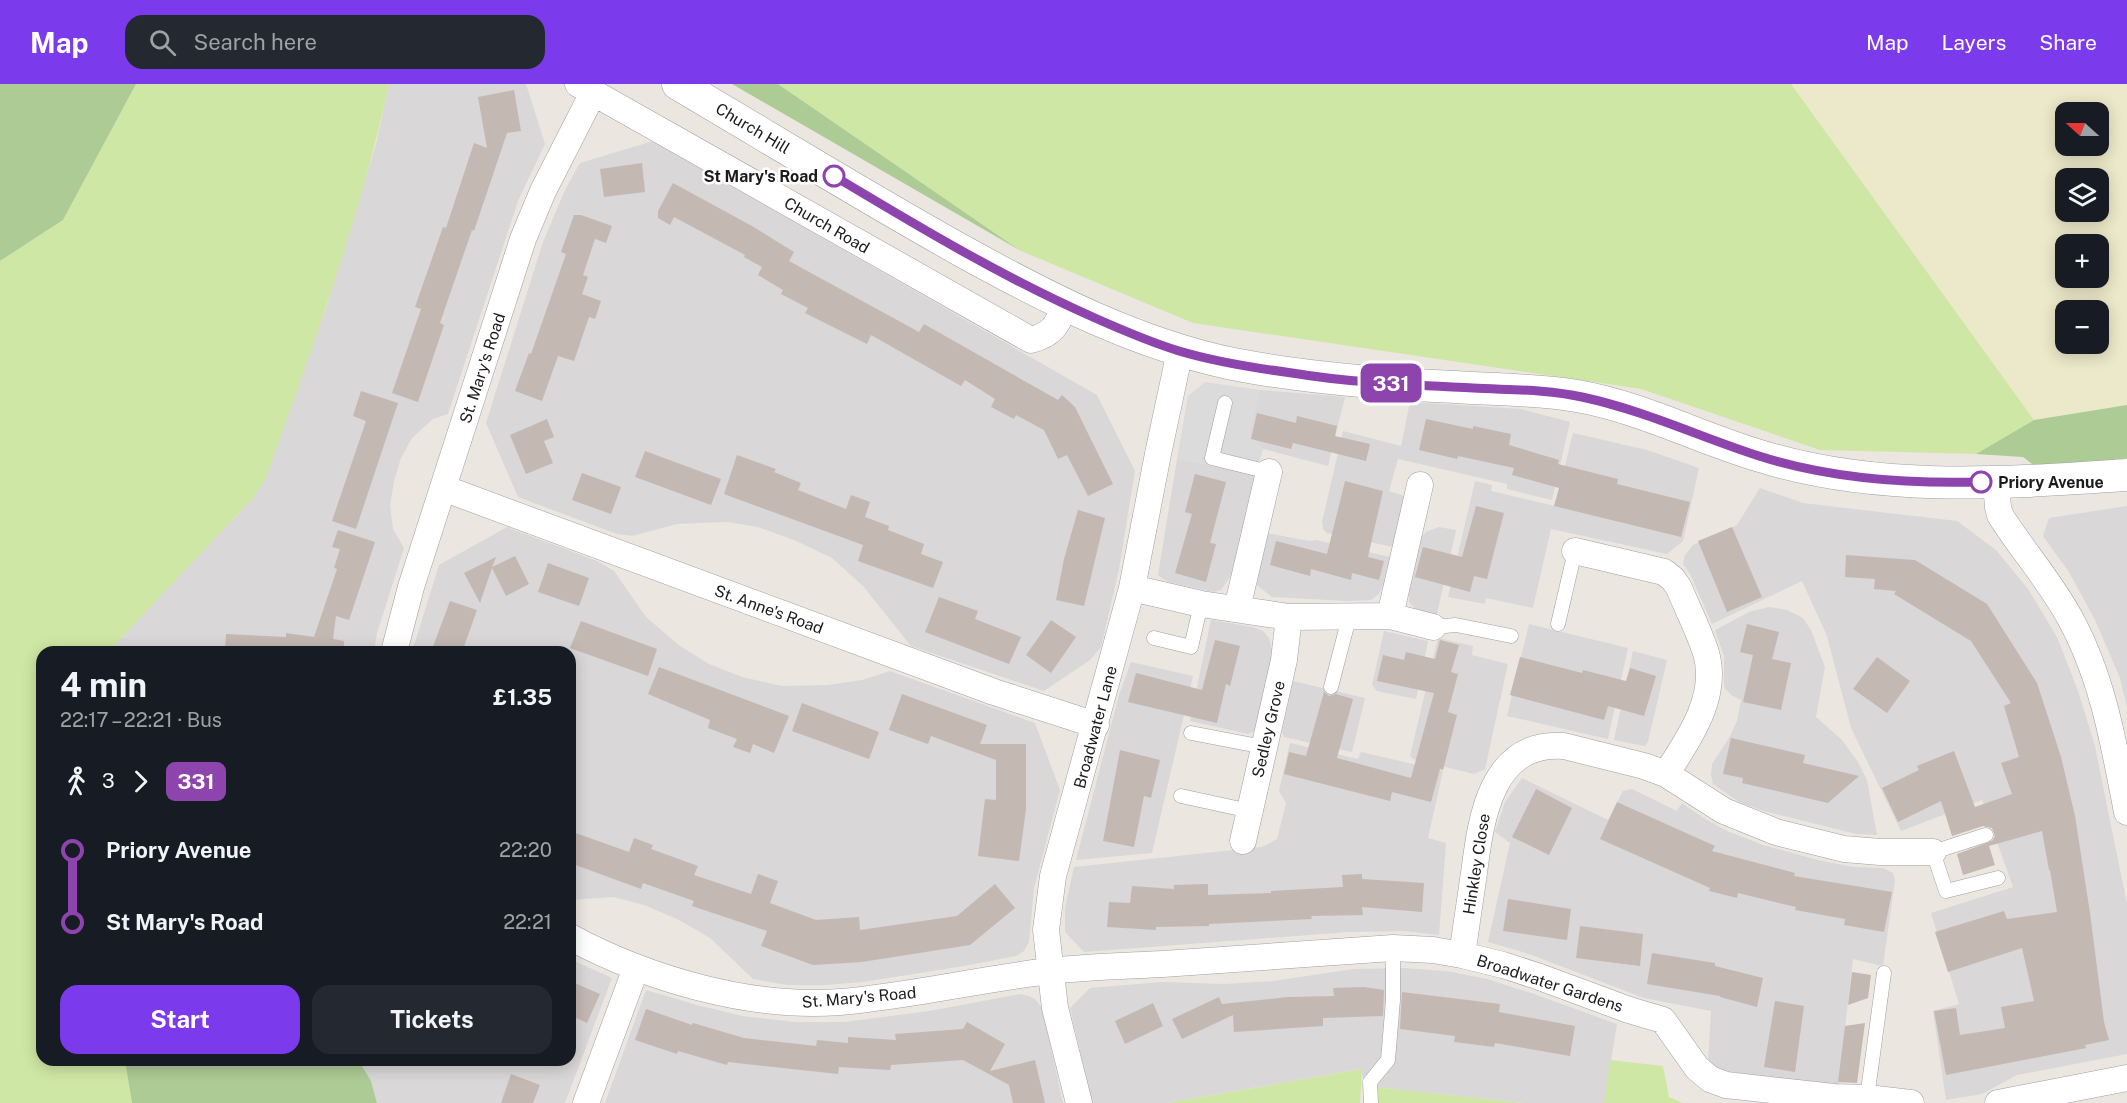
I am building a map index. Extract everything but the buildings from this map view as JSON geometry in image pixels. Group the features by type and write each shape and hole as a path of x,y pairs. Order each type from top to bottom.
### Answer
{"street":[{"name":"Church Hill","path":"678,84 909,222 1015,280 1134,335 1180,351 1232,364 1296,374 1400,384 1580,396 1636,411 1761,457 1860,477 1926,483 2127,475"},
{"name":"Church Road","path":"585,88 1031,340 1046,336 1056,325 1066,305"},
{"name":"St. Mary's Road","path":"396,646 411,587 523,239 585,88"},
{"name":"Broadwater Lane","path":"1079,1103 1055,1008 1049,971 1046,930 1053,876 1132,588 1180,351"},
{"path":"1237,609 1269,472"},
{"path":"1996,482 2000,515 2059,600 2094,670 2109,723 2127,812"},
{"path":"1390,616 1420,485"},
{"name":"St. Anne's Road","path":"443,488 994,692 1096,725"},
{"path":"1575,551 1664,572 1679,588 1707,655 1708,683 1703,708 1689,737 1666,774"},
{"path":"1132,588 1201,604 1289,617 1390,616 1432,627"},
{"name":"Sedley Grove","path":"1243,841 1284,660 1289,617"},
{"name":"Hinkley Close","path":"1462,955 1479,832 1486,803 1495,784 1507,768 1521,756 1551,745 1564,746 1644,766 1666,774 1724,812 1776,832 1844,849 1933,852"},
{"name":"St. Mary's Road","path":"576,940 636,968 689,984 740,996 789,1003 839,1002 935,990 1049,971"},
{"name":"Broadwater Gardens","path":"1049,971 1393,948 1462,955 1537,976 1663,1020 1697,1068 1710,1078 1726,1085 1834,1100 1867,1098 1911,1103"},
{"path":"586,1103 636,968"},
{"path":"1998,1103 2127,1078"}],"lane":[{"path":"1226,403 1212,458 1269,472"},
{"path":"1558,624 1575,551"},
{"path":"1154,638 1191,647 1201,604"},
{"path":"1332,687 1349,618"},
{"path":"1432,627 1456,625 1511,636"},
{"path":"1191,733 1264,747"},
{"path":"1181,796 1250,812"},
{"path":"1986,835 1933,852 1946,891 1998,878"},
{"path":"1371,1103 1370,1082 1388,1060 1393,1000 1393,948"},
{"path":"1867,1098 1884,973"}],"shaded area":[{"path":"389,84 526,84 545,144 518,201 448,414 433,419 412,438 401,458 390,506 393,529 404,548 375,646 114,646 252,499 326,308 376,144"},
{"path":"1791,84 2127,84 2127,405 2034,420"},
{"path":"653,141 1097,395 1135,471 1119,569 1101,647 1090,660 1044,691 911,646 863,586 832,558 794,540 758,527 727,522 677,524 632,536 617,534 518,497 486,423 543,242 565,190 580,163"},
{"path":"1205,382 1260,390 1249,435 1263,449 1255,474 1177,459 1188,396"},
{"path":"1260,390 1345,397 1328,466 1263,449 1249,435"},
{"path":"1410,402 1521,409 1570,422 1552,500 1507,489 1507,484 1398,459 1389,491 1404,496 1393,547 1327,533 1323,529 1322,522 1343,431 1401,446"},
{"path":"1573,433 1647,450 1699,468 1683,541 1667,554 1551,529 1533,608 1486,598 1485,604 1448,597 1475,481 1492,485 1491,491 1555,506"},
{"path":"1177,459 1255,474 1232,574 1221,590 1213,592 1168,582 1158,575"},
{"path":"1760,488 1803,503 1957,521 1996,550 2028,589 2057,637 2078,691 2095,746 2127,904 2127,1054 2017,1075 1982,1094 1946,1100 1933,1011 1959,1004 1931,913 2013,887 1982,800 1901,831 1851,728 1827,636 1802,581 1712,624 1690,574 1683,564 1685,555 1693,545 1737,525"},
{"path":"2127,506 2127,707 2120,678 2095,620 2069,572 2043,536 2049,518"},
{"path":"507,527 597,561 614,571 646,617 680,646 709,664 742,677 782,686 828,685 862,680 890,671 1035,723 1060,790 1034,888 1029,942 1024,951 1016,956 863,982 787,985 753,979 710,938 679,920 644,905 614,897 576,900 576,646 414,646 439,565"},
{"path":"1439,527 1456,530 1436,618 1417,611 1409,602 1409,579 1418,541 1426,532"},
{"path":"1267,533 1309,541 1316,540 1390,557 1387,577 1379,594 1371,600 1272,597 1257,585"},
{"path":"1769,607 1787,610 1803,618 1811,630 1825,667 1816,717 1842,740 1858,762 1867,780 1877,835 1856,834 1764,811 1739,802 1713,784 1712,764 1737,721 1741,700 1731,695 1724,687 1724,656 1715,630 1749,612"},
{"path":"1211,620 1253,627 1263,631 1269,638 1273,653 1258,730 1248,734 1190,721"},
{"path":"1529,624 1628,648 1608,739 1507,716"},
{"path":"1384,631 1428,641 1416,699 1377,691 1372,685"},
{"path":"1438,638 1473,646 1472,655 1508,664 1485,769 1474,774 1413,759 1410,756"},
{"path":"1633,651 1667,660 1648,742 1645,746 1614,740"},
{"path":"1131,662 1193,676 1152,853 1076,860 1119,695"},
{"path":"1293,681 1365,698 1352,752 1284,737 1282,732"},
{"path":"1290,743 1358,759 1361,752 1443,771 1428,838 1446,843 1439,935 1404,931 1349,932 1084,952 1065,932 1065,908 1074,867 1262,847 1277,839 1286,803 1279,791"},
{"path":"1522,778 1608,820 1623,791 1632,789 1677,811 1682,803 1727,831 1763,845 1818,860 1853,867 1883,868 1893,873 1895,880 1883,966 1853,959 1838,1088 1712,1069 1708,1062 1711,1011 1644,998 1529,954 1488,942 1510,843 1495,832 1505,802"},
{"path":"576,962 612,978 565,1103 377,1103 371,1081 362,1066 576,1066"},
{"path":"1403,968 1446,971 1487,979 1617,1024 1604,1103 1524,1103 1365,1086 1361,1069 1167,1103 1092,1103 1070,1008 1090,988 1162,982 1225,984 1273,981 1354,969"},
{"path":"646,990 742,1016 795,1022 845,1022 929,1011 1021,994 1029,996 1036,1000 1042,1008 1063,1103 605,1103"}],"green space":[{"path":"0,84 136,84 63,220 0,261"},
{"path":"136,84 389,84 349,234 266,478 252,499 114,646 36,646 36,1066 126,1066 132,1103 0,1103 0,261 63,220"},
{"path":"732,84 778,84 1021,251"},
{"path":"778,84 1791,84 2034,420 1976,454 1820,450 1641,389 1193,323 1021,251"},
{"path":"2127,405 2127,458 2041,471 2023,457 1976,454 2034,420"},
{"path":"1610,1060 1663,1066 1669,1097 1683,1103 1604,1103"},
{"path":"126,1066 362,1066 371,1081 377,1103 132,1103"},
{"path":"1362,1069 1360,1103 1167,1103"},
{"path":"1365,1086 1524,1103 1364,1103"}],"bus line":[{"name":"331","path":"834,176 909,222 1015,280 1134,335 1180,351 1232,364 1296,374 1400,384 1580,396 1636,411 1761,457 1810,468 1860,477 1926,483 1981,482"}],"place":[{"name":"St Mary's Road","path":"834,176"},
{"name":"Priory Avenue","path":"1981,482"}]}
